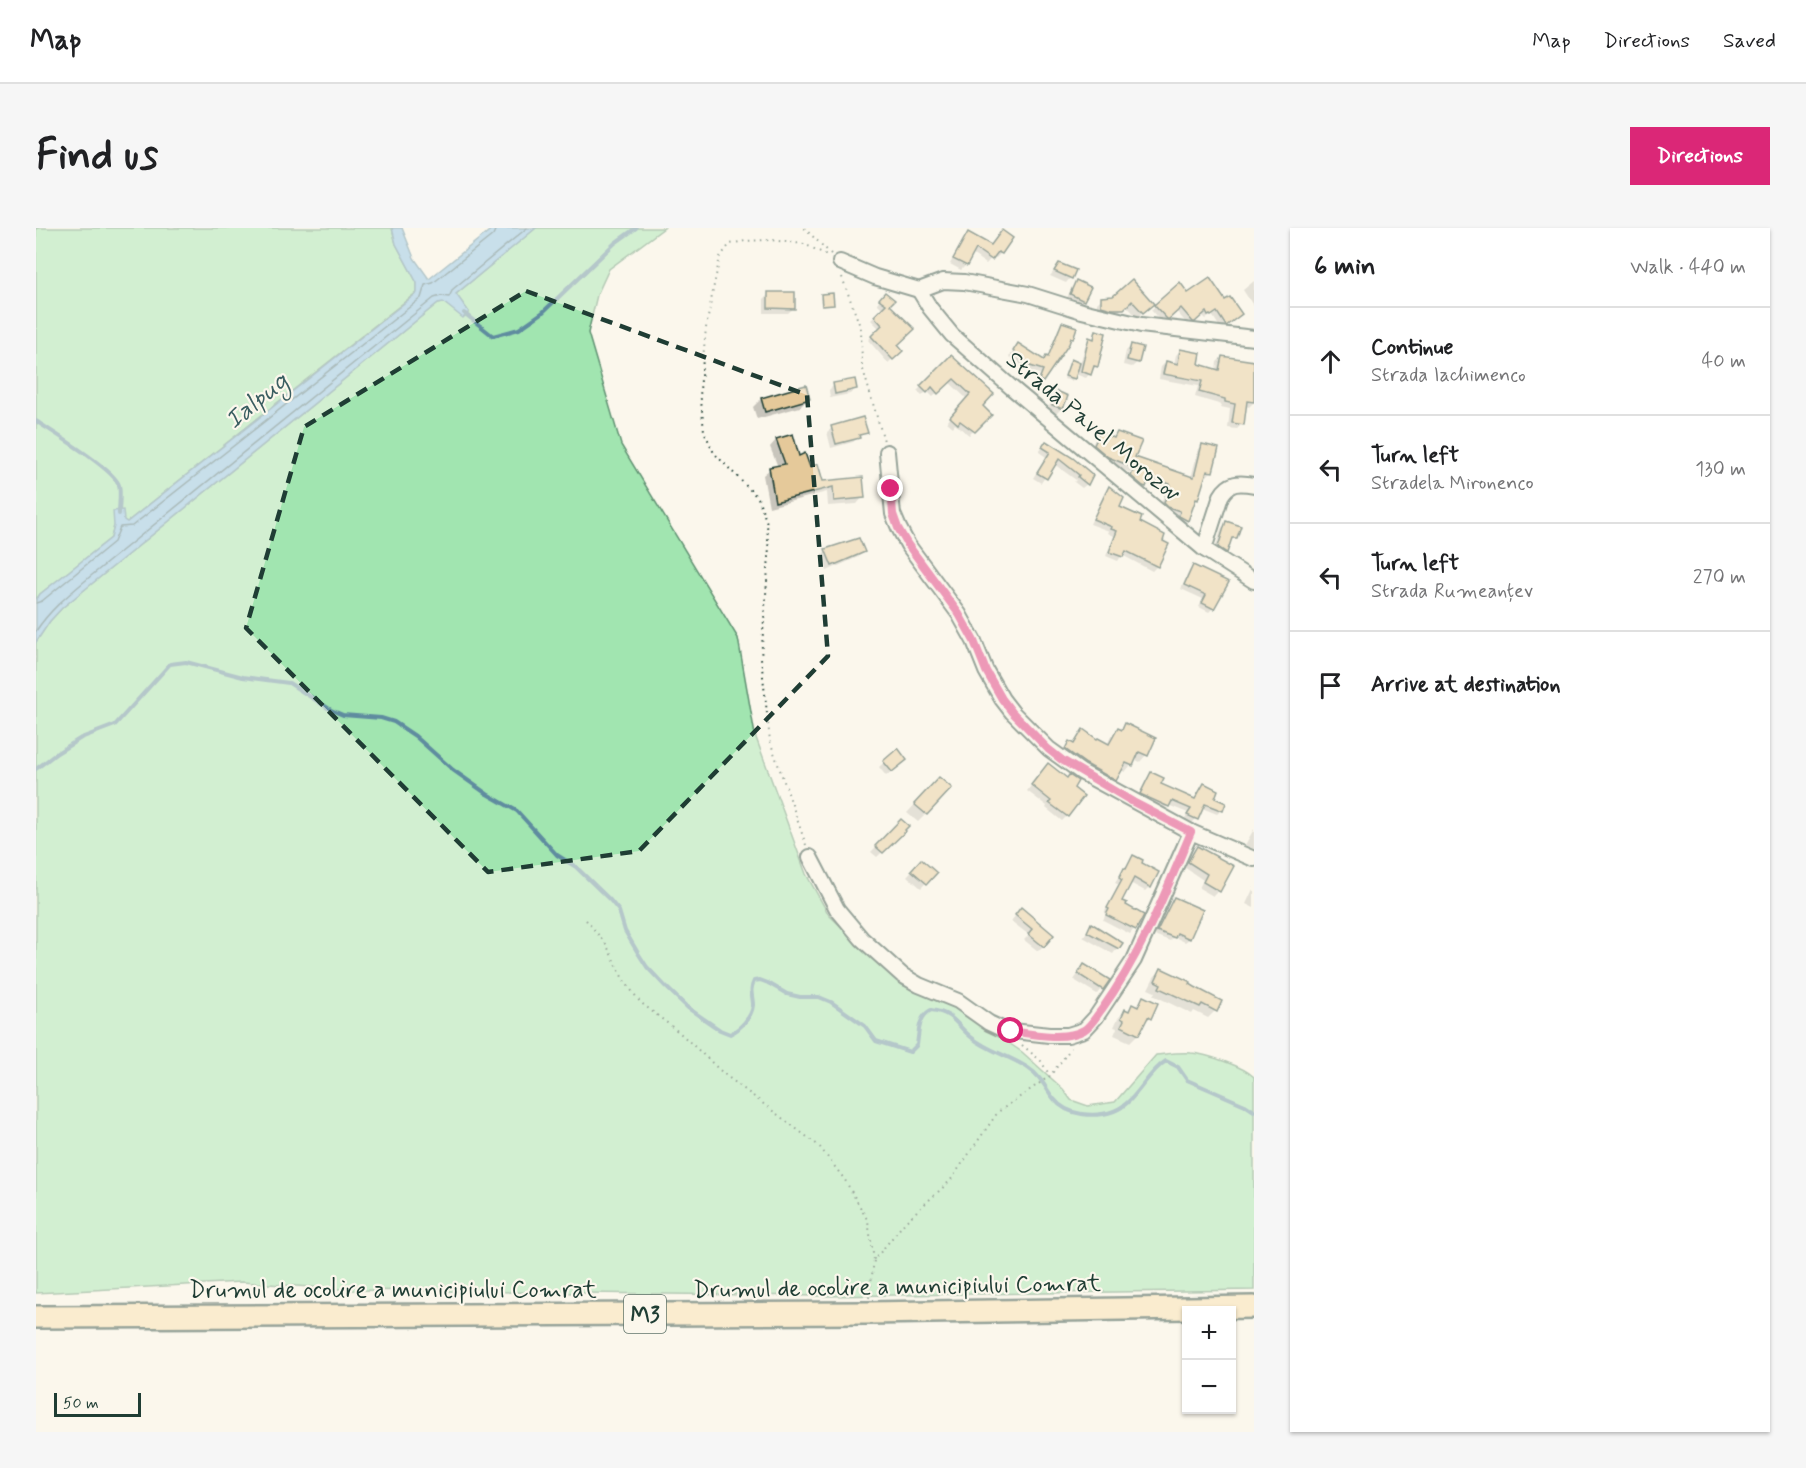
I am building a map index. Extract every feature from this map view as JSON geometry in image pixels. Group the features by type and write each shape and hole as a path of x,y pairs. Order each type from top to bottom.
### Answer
{"highway":[{"name":"Drumul de ocolire a municipiului Comrat","path":"36,1317 868,1313 1254,1307"}],"street":[{"path":"840,262 875,277 919,290 943,281 964,282 1028,294 1082,311 1141,325 1254,338"},
{"name":"Strada Pavel Morozov","path":"919,290 952,335 1089,454 1204,549 1254,581"},
{"path":"887,452 893,514 898,528 914,554 959,614 1002,699 1048,749 1062,760 1133,802 1191,832 1254,859"},
{"path":"1204,549 1224,490 1229,485 1239,482 1254,486"},
{"path":"810,857 837,909 862,939 902,975 919,985 958,1001 988,1023 1011,1031 1068,1035 1084,1030 1110,998 1134,960 1191,832"}],"path":[{"path":"804,228 840,262 842,282 861,329 862,366 887,452"},
{"path":"810,857 770,741 761,658 769,556 767,523 758,498 714,453 704,431 700,390 706,328 714,285 720,257 730,244 770,240 804,244 840,262"},
{"path":"586,920 606,944 624,979 640,1002 680,1033 724,1074 819,1146 845,1180 868,1221 874,1260 868,1313"},
{"path":"874,1260 906,1221 950,1181 998,1112 1049,1077 1084,1030"},
{"path":"1011,1031 1015,1040 1041,1061 1049,1077"}],"highlighted area":[{"path":"526,291 807,395 828,656 639,851 488,872 246,628 304,427"}],"green space":[{"path":"36,228 392,228 396,244 417,283 417,292 127,522 123,520 114,526 111,538 40,594 36,600"},
{"path":"536,228 664,228 609,269 597,295 588,333 621,445 738,638 755,735 806,874 829,915 902,985 950,1003 978,1022 1022,1052 1063,1089 1071,1100 1088,1106 1115,1102 1156,1055 1198,1054 1224,1061 1254,1077 1254,1290 823,1296 353,1290 241,1282 36,1293 36,642 62,608 438,303 443,302 463,317 469,312 456,294"}],"water":[{"path":"392,228 402,228 414,258 429,279 493,228 536,228 456,294 469,312 463,318 443,302 438,303 62,608 36,642 36,600 40,594 111,538 114,526 113,511 123,510 124,520 127,522 417,293 417,283 396,244"}],"building":[{"path":"1002,230 1013,238 1002,254 998,252 992,260 976,249 967,266 953,259 968,232 991,245"},
{"path":"1059,263 1076,270 1072,279 1054,271"},
{"path":"1210,278 1225,300 1230,297 1242,314 1226,326 1217,312 1208,316 1206,312 1193,322 1181,308 1167,319 1154,305 1180,282 1188,293"},
{"path":"1132,279 1154,304 1143,313 1132,301 1124,309 1101,306 1101,297 1113,296"},
{"path":"1076,280 1091,287 1084,301 1070,294"},
{"path":"768,292 795,292 795,309 768,308"},
{"path":"885,292 895,300 890,305 915,329 898,345 903,351 893,360 871,336 882,325 874,316 886,304 879,299"},
{"path":"833,293 834,305 822,306 821,294"},
{"path":"1062,322 1077,327 1073,339 1071,338 1043,382 1039,380 1043,370 1024,364 1026,361 1013,351 1018,343 1044,360 1046,356 1048,357"},
{"path":"1096,330 1106,333 1098,367 1094,366 1091,375 1081,371 1089,337 1094,339"},
{"path":"1131,344 1143,347 1139,363 1127,360"},
{"path":"1180,349 1201,353 1199,364 1219,370 1222,356 1254,361 1254,402 1247,401 1244,425 1232,423 1235,404 1199,392 1202,381 1163,374 1166,361 1178,364"},
{"path":"951,355 994,394 983,406 992,415 975,432 960,421 958,424 950,417 970,394 954,379 938,394 932,387 927,393 920,386"},
{"path":"1071,359 1080,363 1075,379 1065,376"},
{"path":"855,379 857,389 835,394 833,383"},
{"path":"806,385 810,399 765,412 761,398"},
{"path":"1057,391 1068,396 1063,409 1052,405"},
{"path":"863,417 868,433 859,435 860,438 836,444 831,426"},
{"path":"1100,432 1114,438 1117,432 1142,441 1135,457 1194,477 1202,444 1219,448 1213,472 1207,471 1198,500 1196,499 1188,521 1179,516 1180,511 1164,503 1170,484 1150,477 1146,487 1143,486 1131,476 1135,468 1108,457 1094,445"},
{"path":"793,434 799,456 805,453 810,467 818,464 823,481 863,477 865,498 834,501 833,487 775,502 769,467 785,464 776,439"},
{"path":"1046,441 1073,458 1093,475 1088,485 1059,459 1047,479 1037,473 1050,452 1042,447"},
{"path":"1109,486 1124,498 1120,507 1142,517 1140,522 1165,535 1163,541 1169,544 1158,567 1126,551 1123,557 1109,552 1117,531 1093,519"},
{"path":"1226,521 1241,526 1237,538 1232,538 1227,553 1218,547"},
{"path":"859,538 865,552 832,566 825,549"},
{"path":"1193,565 1229,582 1214,609 1202,603 1206,595 1184,585"},
{"path":"1125,723 1156,738 1148,756 1139,752 1133,766 1126,763 1116,781 1065,749 1069,741 1074,744 1083,729 1109,744 1118,728 1122,730"},
{"path":"898,748 907,760 892,772 883,761"},
{"path":"1048,763 1067,778 1069,775 1078,781 1074,788 1084,796 1068,817 1049,803 1051,801 1031,785"},
{"path":"1151,772 1164,778 1161,784 1195,799 1204,783 1218,790 1215,798 1226,803 1223,811 1205,804 1198,820 1187,815 1191,809 1172,801 1169,807 1140,794"},
{"path":"939,777 952,788 927,815 914,804"},
{"path":"901,819 909,826 883,853 875,846"},
{"path":"1197,846 1234,866 1220,892 1203,882 1207,874 1188,862"},
{"path":"1133,855 1159,872 1151,888 1134,878 1122,901 1144,915 1136,930 1106,915 1109,909 1107,908 1122,880 1119,878"},
{"path":"921,859 937,873 927,884 911,870"},
{"path":"1174,897 1203,910 1190,939 1177,933 1175,938 1157,931"},
{"path":"1021,907 1054,935 1044,947 1028,934 1032,929 1015,915"},
{"path":"1091,923 1123,943 1119,949 1087,932"},
{"path":"1084,964 1110,980 1103,990 1078,974"},
{"path":"1161,968 1191,982 1190,984 1222,1001 1217,1012 1202,1004 1200,1007 1159,988 1161,984 1155,981"},
{"path":"1143,996 1158,1003 1151,1019 1148,1017 1139,1035 1121,1026 1124,1020 1121,1018 1125,1009 1129,1011 1132,1004 1138,1007"}],"waterway":[{"path":"464,313 493,336 519,329 542,313 615,243 636,228"},
{"path":"36,421 95,461 115,478 120,488 119,514"},
{"path":"36,769 81,738 115,725 170,664 186,662 243,677 289,683 331,710 343,715 381,718 394,722 415,736 453,770 487,794 517,811 557,855 576,867 610,900 619,911 625,931 647,967 688,1008 720,1030 730,1034 745,1022 753,1005 751,991 754,981 760,980 787,994 819,997 831,1002 865,1026 876,1041 910,1052 917,1045 920,1025 924,1017 931,1010 939,1011 954,1020 978,1042 1033,1071 1060,1105 1074,1112 1090,1115 1106,1113 1122,1107 1166,1061 1178,1067 1187,1080 1254,1111"}],"route":[{"path":"891,489 893,514 898,528 959,614 974,641 986,671 1012,712 1062,760 1133,802 1191,832 1134,960 1096,1017 1084,1030 1068,1035 1011,1031"}],"water label":[{"name":"Ialpug","path":"256,400"}]}
